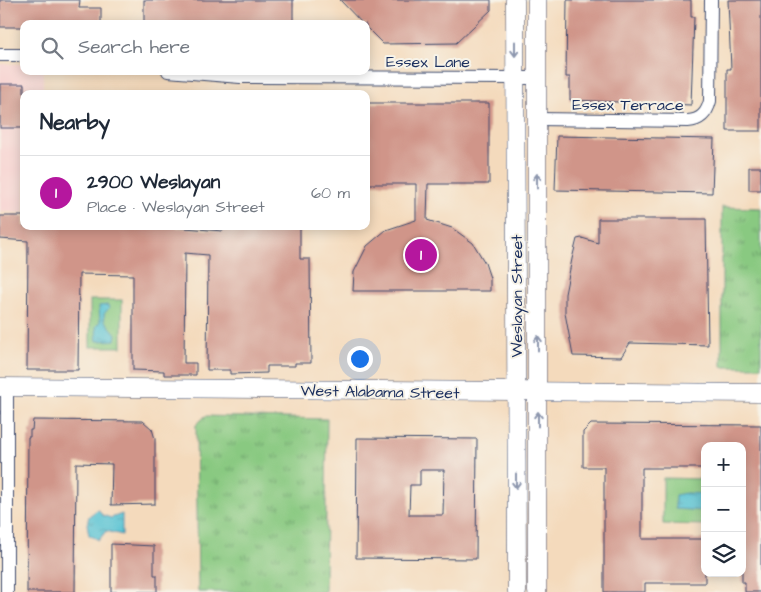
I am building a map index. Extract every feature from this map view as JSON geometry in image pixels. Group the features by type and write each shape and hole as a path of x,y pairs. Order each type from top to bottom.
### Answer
{"main road":[{"name":"Weslayan Street","path":"515,0 516,592"},
{"name":"Weslayan Street","path":"537,0 537,592"},
{"name":"West Alabama Street","path":"4,387 761,393"}],"street":[{"name":"Essex Terrace","path":"537,119 694,120 704,115 710,101 711,0"},
{"path":"0,55 20,55"},
{"name":"Essex Lane","path":"216,75 240,77 537,78"},
{"path":"4,387 7,592"}],"shaded area":[{"path":"0,64 20,64 20,75 43,75 43,90 20,90 20,213 0,212"}],"green space":[{"path":"722,207 761,208 761,367 722,367"},
{"path":"90,300 122,300 122,347 90,347"},
{"path":"205,416 327,419 325,592 198,592 196,425"},
{"path":"663,478 701,479 701,525 663,524"}],"water":[{"path":"108,305 109,308 104,314 105,321 116,334 115,340 97,341 96,327 100,321 99,306"},
{"path":"701,494 701,511 675,509 675,495"},
{"path":"97,510 102,515 111,518 122,514 122,535 106,531 99,540 89,535 87,524 89,516"}],"building":[{"path":"0,0 80,0 79,8 101,8 101,20 20,20 20,27 0,27"},
{"path":"144,0 293,0 293,20 144,20"},
{"path":"340,0 491,0 491,10 456,43 383,44 370,31 370,20 359,20"},
{"path":"567,0 691,0 691,17 694,17 691,105 570,100 570,77 566,77"},
{"path":"728,0 761,0 761,131 727,131 727,69 731,69"},
{"path":"0,84 24,84 24,90 20,90 20,128 0,128"},
{"path":"370,103 489,103 489,184 428,184 427,220 452,228 473,243 485,263 490,278 490,291 353,291 354,272 367,246 386,230 416,220 416,184 370,184"},
{"path":"557,136 714,139 712,193 555,190"},
{"path":"749,167 761,167 761,190 749,190"},
{"path":"0,216 20,216 20,230 300,230 300,259 310,259 311,363 295,363 295,366 267,366 267,373 230,374 230,370 207,370 208,255 185,253 184,363 196,363 196,375 164,375 164,371 133,370 133,275 79,274 78,370 27,370 28,241 0,239"},
{"path":"598,219 706,219 708,345 630,343 621,357 573,356 565,313 565,294 577,239 582,238 598,243"},
{"path":"33,420 143,421 152,429 155,439 155,504 111,505 112,464 76,463 75,592 27,592 28,437 30,437"},
{"path":"591,424 761,425 761,592 745,592 745,582 742,582 742,577 746,577 746,442 701,442 701,468 642,468 642,539 701,539 701,577 705,577 705,583 645,583 645,592 604,592 604,467 583,467 583,432"},
{"path":"357,438 477,439 476,559 356,558","holes":["420,470 444,470 443,515 409,515 410,485 420,485"]},
{"path":"111,544 154,546 154,575 157,575 157,592 111,592"}],"place":[{"name":"2900 Weslayan","path":"421,255"}]}
